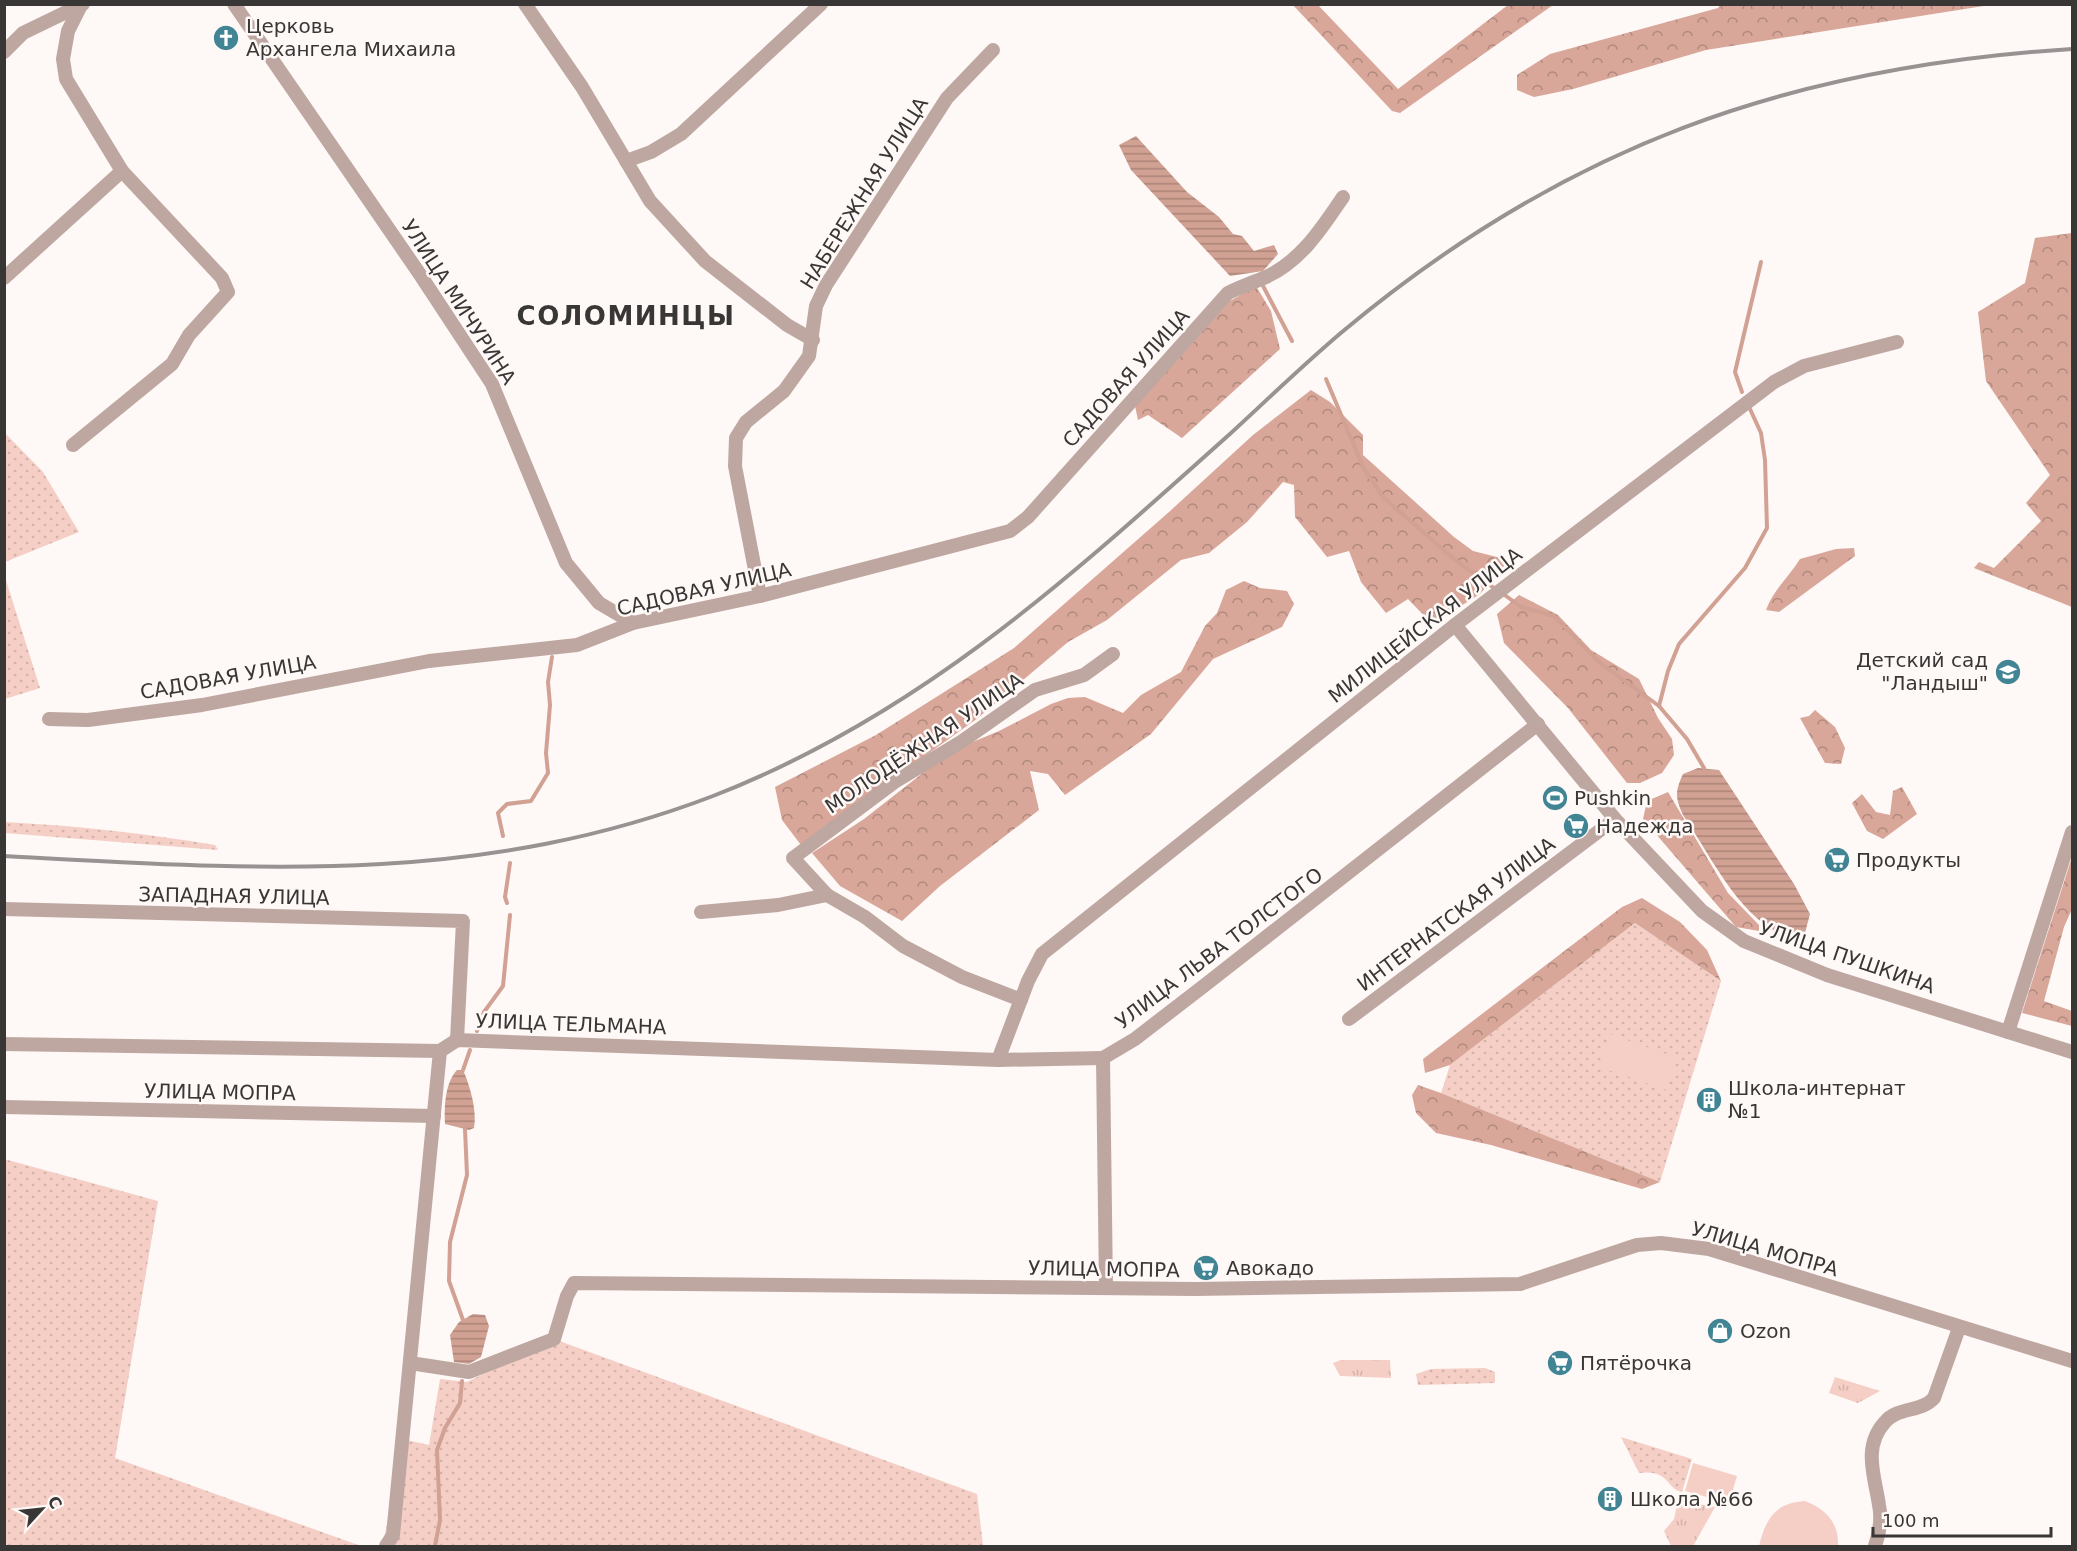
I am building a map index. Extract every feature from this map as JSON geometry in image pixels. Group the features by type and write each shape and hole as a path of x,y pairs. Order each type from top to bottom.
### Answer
{"street":[{"name":"УЛИЦА МИЧУРИНА","path":"234,4 419,273 492,384 566,563 599,603 633,623"},
{"path":"525,4 582,87 651,201 705,261 787,325 813,340"},
{"path":"626,161 651,152 681,134 821,4"},
{"path":"4,52 23,33 82,5"},
{"path":"73,445 172,364 189,334 228,292 222,278 122,171 66,79 63,59 68,31 82,5"},
{"name":"НАБЕРЕЖНАЯ УЛИЦА","path":"760,596 735,466 736,438 746,422 784,391 809,356 816,306 826,285 947,98 993,51"},
{"path":"4,278 122,171"},
{"name":"САДОВАЯ УЛИЦА","path":"49,719 88,720 202,705 429,661 577,645 633,623 760,596 1010,531 1028,517 1228,293 1285,265 1313,241 1343,197"},
{"name":"МИЛИЦЕЙСКАЯ УЛИЦА","path":"998,1060 1042,954 1455,625 1779,379 1804,366 1898,342"},
{"name":"УЛИЦА ПУШКИНА","path":"1455,625 1615,819 1702,911 1744,941 1827,975 2073,1052"},
{"name":"МОЛОДЁЖНАЯ УЛИЦА","path":"827,896 793,858 896,781 961,742 1035,690 1084,675 1113,654"},
{"name":"УЛИЦА ЛЬВА ТОЛСТОГО","path":"1103,1058 1135,1039 1538,724"},
{"name":"ИНТЕРНАТСКАЯ УЛИЦА","path":"1349,1019 1615,819"},
{"path":"2008,1032 2073,832"},
{"path":"701,912 778,905 827,896 865,917 912,951 962,977 1021,1000"},
{"name":"ЗАПАДНАЯ УЛИЦА","path":"4,909 463,921 457,1040"},
{"name":"УЛИЦА ТЕЛЬМАНА","path":"440,1051 457,1040 998,1060 1103,1058"},
{"path":"4,1044 440,1051 393,1535 386,1546"},
{"path":"1103,1058 1106,1288"},
{"name":"УЛИЦА МОПРА","path":"4,1107 434,1116"},
{"name":"УЛИЦА МОПРА","path":"410,1364 469,1372 554,1339 567,1296 574,1283 1106,1288 1520,1284 1614,1251 1661,1243 1709,1250 2073,1361"},
{"path":"1875,1546 1880,1514 1872,1476 1874,1443 1886,1420 1924,1405 1934,1398 1959,1328"}],"green space":[{"path":"1720,4 1990,5 1706,50 1573,89 1534,97 1517,90 1517,75 1550,54 1718,8"},
{"path":"1293,5 1318,5 1398,89 1508,5 1553,5 1400,113 1392,111"},
{"path":"2072,233 2072,607 1974,568 1979,562 1994,568 2041,521 2026,503 2050,475 1986,381 1978,312 2025,283 2035,238"},
{"path":"1256,286 1271,311 1280,349 1182,438 1148,415 1138,420 1135,406 1230,301"},
{"path":"1311,390 1330,402 1363,435 1363,455 1454,537 1473,551 1509,560 1480,594 1432,624 1408,599 1386,613 1361,582 1349,551 1327,557 1295,517 1294,485 1283,482 1247,522 1209,553 1181,560 1107,620 1068,642 978,718 801,845 782,820 775,787 876,735 1014,648 1253,435"},
{"path":"4,432 43,472 79,532 5,562"},
{"path":"1854,548 1855,556 1779,612 1766,610 1773,596 1800,559 1836,549"},
{"path":"5,577 40,688 4,699"},
{"path":"1244,581 1260,588 1287,591 1294,604 1282,627 1213,659 1151,734 1065,795 1048,774 1030,771 1039,810 940,886 902,921 840,886 812,853 864,819 951,751 999,731 1051,704 1068,698 1085,697 1123,713 1141,695 1181,672 1205,626 1217,613 1226,590"},
{"path":"1519,595 1558,615 1591,650 1639,679 1658,718 1672,739 1674,755 1662,773 1640,783 1627,783 1568,708 1504,643 1497,614"},
{"path":"1815,710 1835,727 1845,748 1841,764 1825,763 1800,718 1809,716"},
{"path":"1902,787 1917,814 1883,839 1867,831 1852,803 1862,794 1876,812 1890,815 1893,791"},
{"path":"1668,792 1728,893 1759,925 1759,931 1736,927 1643,819 1647,801"},
{"path":"5,822 162,837 215,845 218,850 5,833"},
{"path":"2072,857 2072,909 2064,927 2044,1001 2072,1011 2072,1026 2022,1013"},
{"path":"1642,898 1680,922 1707,950 1721,981 1635,923 1450,1065 1425,1073 1423,1059 1622,907"},
{"path":"1635,923 1721,981 1660,1182 1441,1093 1450,1065"},
{"path":"1610,1034 1678,1058 1667,1090 1599,1067"},
{"path":"1418,1085 1660,1182 1642,1189 1491,1145 1436,1133 1416,1113 1412,1095"},
{"path":"4,1159 158,1201 115,1458 361,1546 5,1546"},
{"path":"554,1339 977,1494 983,1546 383,1546 402,1439 429,1445 440,1379 467,1382"},
{"path":"1341,1360 1390,1360 1391,1378 1340,1376 1333,1363"},
{"path":"1485,1368 1495,1372 1495,1383 1418,1385 1416,1374 1431,1369"},
{"path":"1835,1377 1880,1391 1858,1403 1829,1393"},
{"path":"1621,1437 1692,1459 1682,1492 1662,1476 1639,1473"},
{"path":"1693,1463 1737,1476 1729,1503 1685,1491"},
{"path":"1678,1500 1715,1507 1693,1546 1671,1546 1664,1531 1674,1519"},
{"path":"1805,1501 1819,1508 1830,1518 1836,1530 1838,1546 1759,1546 1765,1527 1773,1514 1786,1505"}],"shaded area":[{"path":"1136,136 1187,192 1219,217 1233,234 1242,236 1254,251 1274,245 1278,254 1263,271 1230,276 1131,170 1119,145"},
{"path":"1698,768 1719,770 1794,884 1810,914 1805,933 1798,939 1779,933 1761,922 1746,907 1731,889 1683,815 1677,799 1678,785 1683,774"},
{"path":"457,1070 463,1070 472,1098 475,1114 474,1128 469,1130 445,1124 445,1102 448,1088"},
{"path":"473,1314 485,1315 489,1326 481,1357 469,1364 454,1362 450,1335 459,1322"}],"waterway":[{"path":"1742,392 1735,372 1761,262"},
{"path":"1262,284 1292,341"},
{"path":"1326,379 1364,469 1384,498 1455,560 1494,588"},
{"path":"1659,706 1668,671 1679,644 1745,568 1767,528 1765,460 1761,433 1750,409"},
{"path":"1502,593 1521,607 1554,616 1600,663 1659,706 1687,739 1704,768"},
{"path":"503,836 498,813 507,804 531,801 548,773 546,753 550,705 548,682 552,657"},
{"path":"507,903 505,897 510,863"},
{"path":"477,1031 484,1012 503,986 510,915"},
{"path":"463,1070 470,1050"},
{"path":"463,1320 449,1281 450,1242 467,1175 465,1129"},
{"path":"435,1546 440,1520 437,1450 445,1428 460,1403 462,1381"}],"railway":[{"path":"4,856 275,867 362,865 449,858 537,846 624,825 713,796 788,763 858,726 925,684 989,639 1111,540 1342,332 1425,267 1509,212 1595,166 1683,128 1774,98 1869,75 1968,59 2072,49"}],"place":[{"name":"Церковь Архангела Михаила","path":"226,38"},
{"name":"Детский сад \"Ландыш\"","path":"2008,672"},
{"name":"Pushkin","path":"1555,798"},
{"name":"Надежда","path":"1576,826"},
{"name":"Продукты","path":"1837,860"},
{"name":"Школа-интернат №1","path":"1709,1100"},
{"name":"Авокадо","path":"1206,1268"},
{"name":"Ozon","path":"1720,1331"},
{"name":"Пятёрочка","path":"1560,1363"},
{"name":"Школа №66","path":"1610,1499"}],"district":[{"name":"СОЛОМИНЦЫ","path":"626,316"}]}
